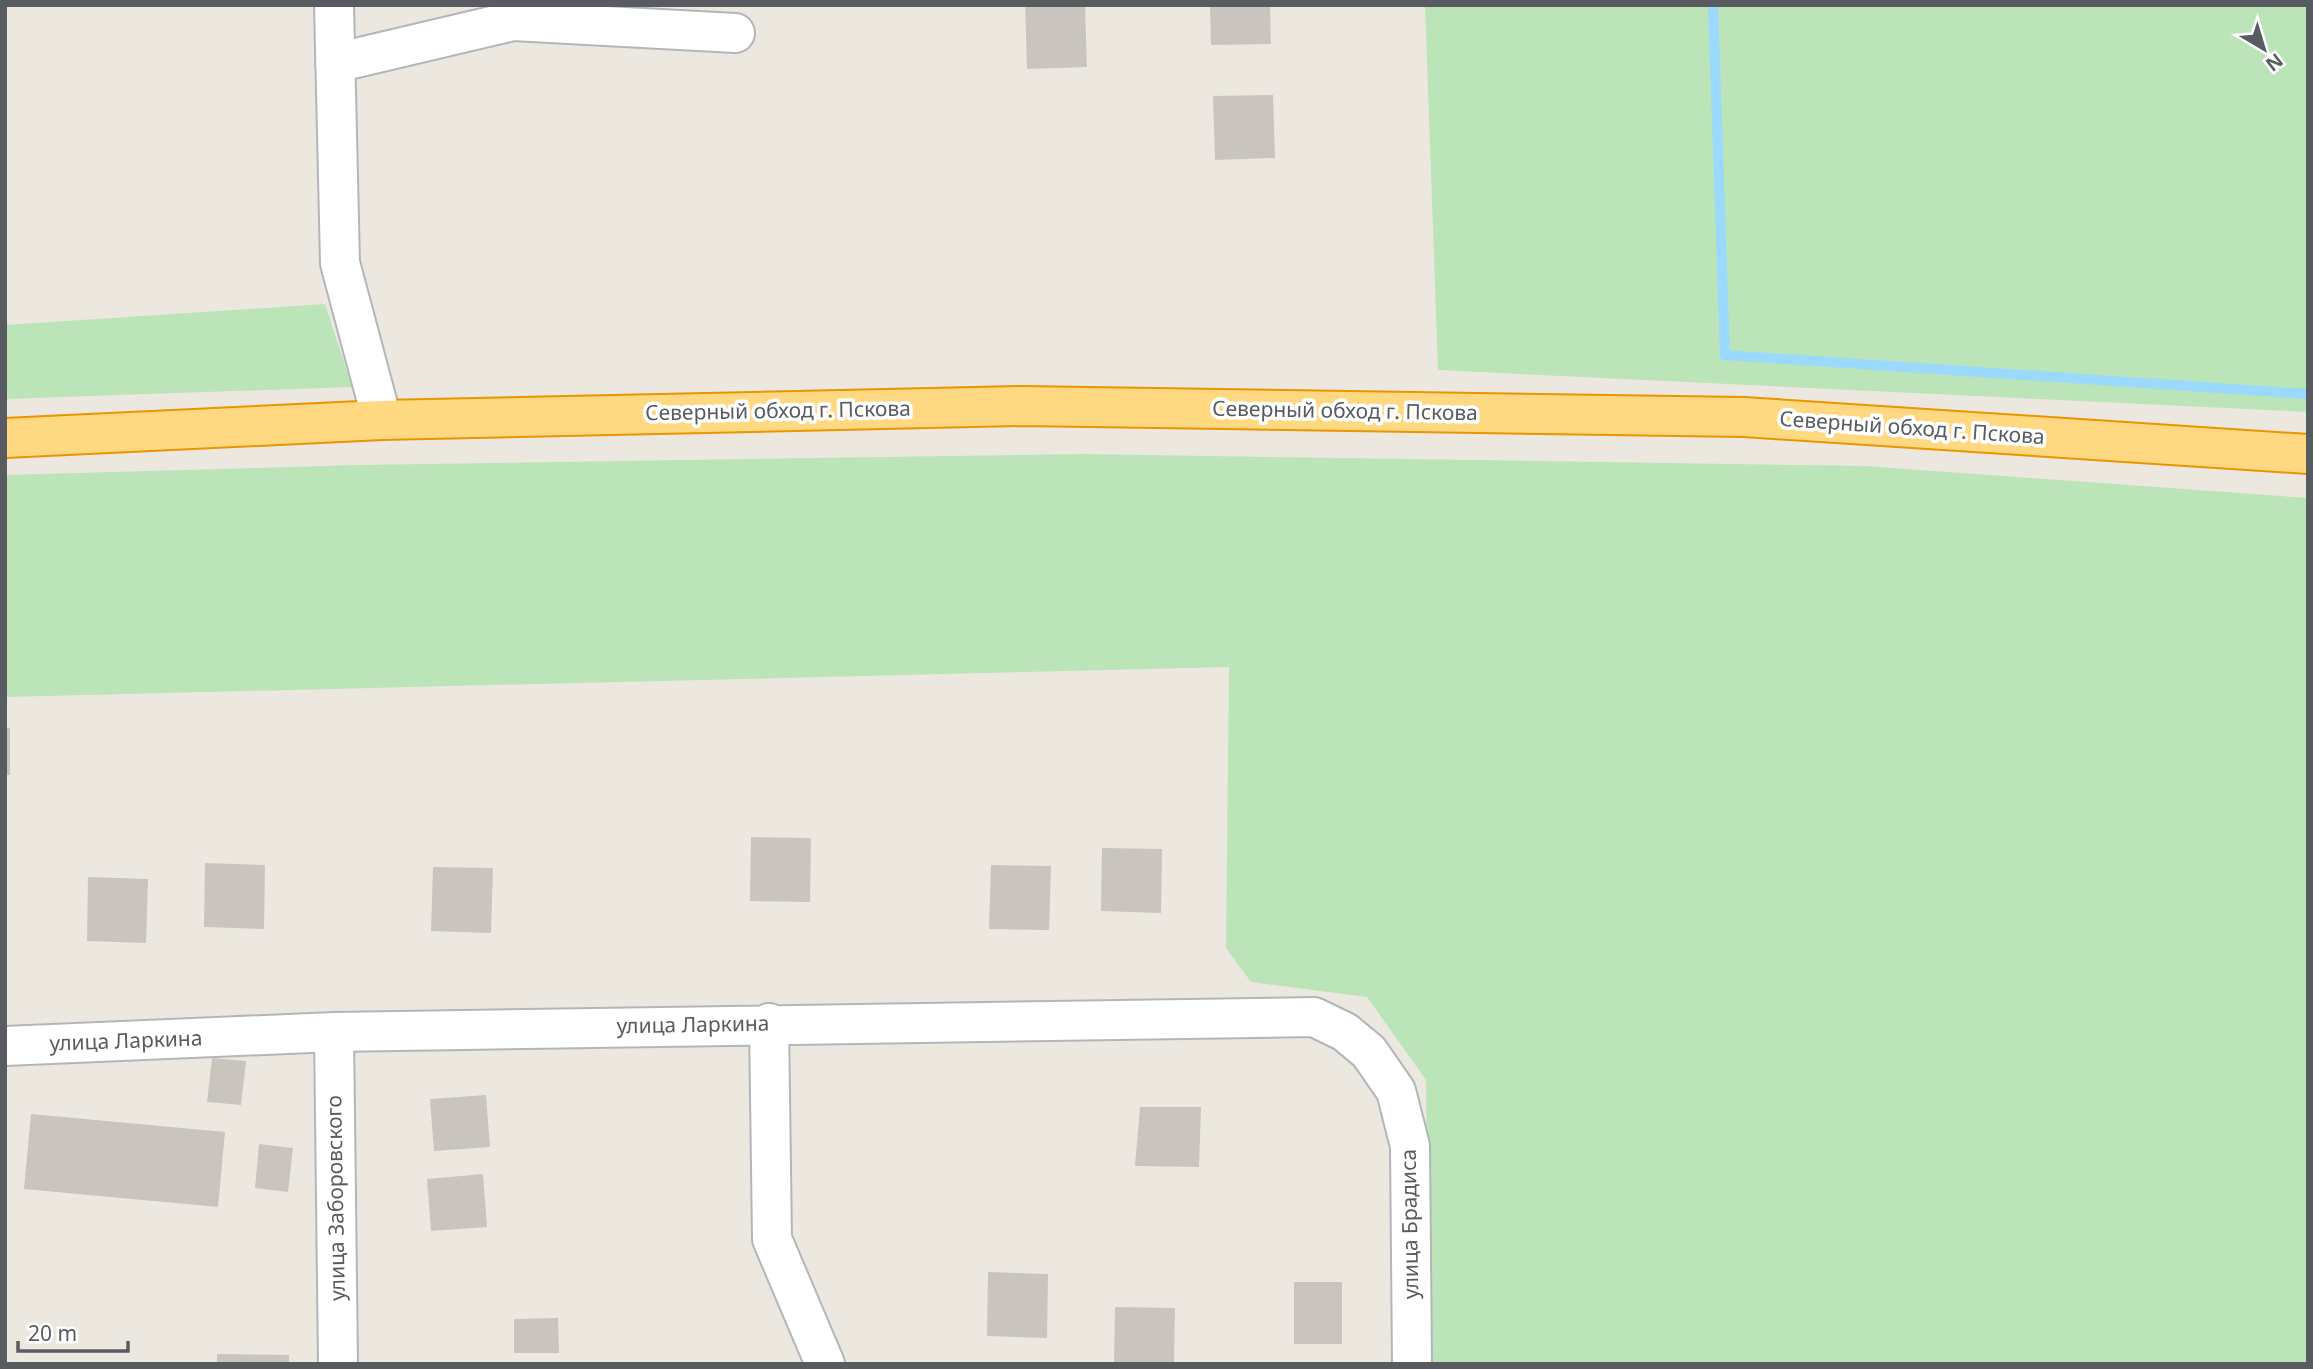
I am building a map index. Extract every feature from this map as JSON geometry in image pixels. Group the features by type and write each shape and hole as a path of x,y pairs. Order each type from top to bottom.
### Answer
{"highway":[{"name":"Северный обход г. Пскова","path":"5,438 382,420 1022,406 1744,417 2308,454"}],"street":[{"path":"334,5 341,263 382,420"},
{"path":"335,63 513,21 735,33"},
{"name":"улица Ларкина","path":"5,1046 334,1032 769,1023 1314,1017 1345,1032 1369,1052"},
{"path":"769,1023 772,1239 825,1364"},
{"name":"улица Заборовского","path":"334,1032 338,1364"},
{"name":"улица Брадиса","path":"1369,1052 1396,1091 1410,1146 1412,1364"}],"green space":[{"path":"1425,5 2308,5 2308,412 1438,370"},
{"path":"325,304 352,387 5,399 5,325"},
{"path":"1082,454 1865,466 2308,498 2308,1364 1429,1364 1426,1080 1367,997 1251,982 1226,948 1229,667 5,697 5,475 358,465"}],"building":[{"path":"1025,5 1085,5 1087,67 1027,69"},
{"path":"1210,5 1270,5 1271,44 1211,45"},
{"path":"1273,95 1275,158 1215,160 1213,96"},
{"path":"5,728 10,728 10,775 5,775"},
{"path":"751,837 811,838 810,902 750,901"},
{"path":"1102,848 1162,849 1161,913 1101,911"},
{"path":"205,863 265,865 264,929 204,927"},
{"path":"991,865 1051,866 1049,930 989,929"},
{"path":"433,867 493,868 491,933 431,931"},
{"path":"88,877 148,879 146,943 87,941"},
{"path":"212,1058 246,1061 241,1105 207,1102"},
{"path":"486,1095 490,1147 434,1151 430,1099"},
{"path":"1140,1107 1201,1107 1199,1167 1135,1166"},
{"path":"31,1114 225,1132 218,1207 24,1189"},
{"path":"259,1144 293,1148 288,1192 255,1188"},
{"path":"483,1174 487,1227 431,1231 427,1179"},
{"path":"988,1272 1048,1274 1047,1338 987,1336"},
{"path":"1294,1282 1342,1282 1342,1344 1294,1344"},
{"path":"1115,1307 1175,1308 1174,1364 1114,1364"},
{"path":"558,1318 559,1353 514,1353 514,1319"},
{"path":"217,1354 289,1355 289,1364 217,1364"}],"waterway":[{"path":"1713,5 1725,355 2308,394"}]}
